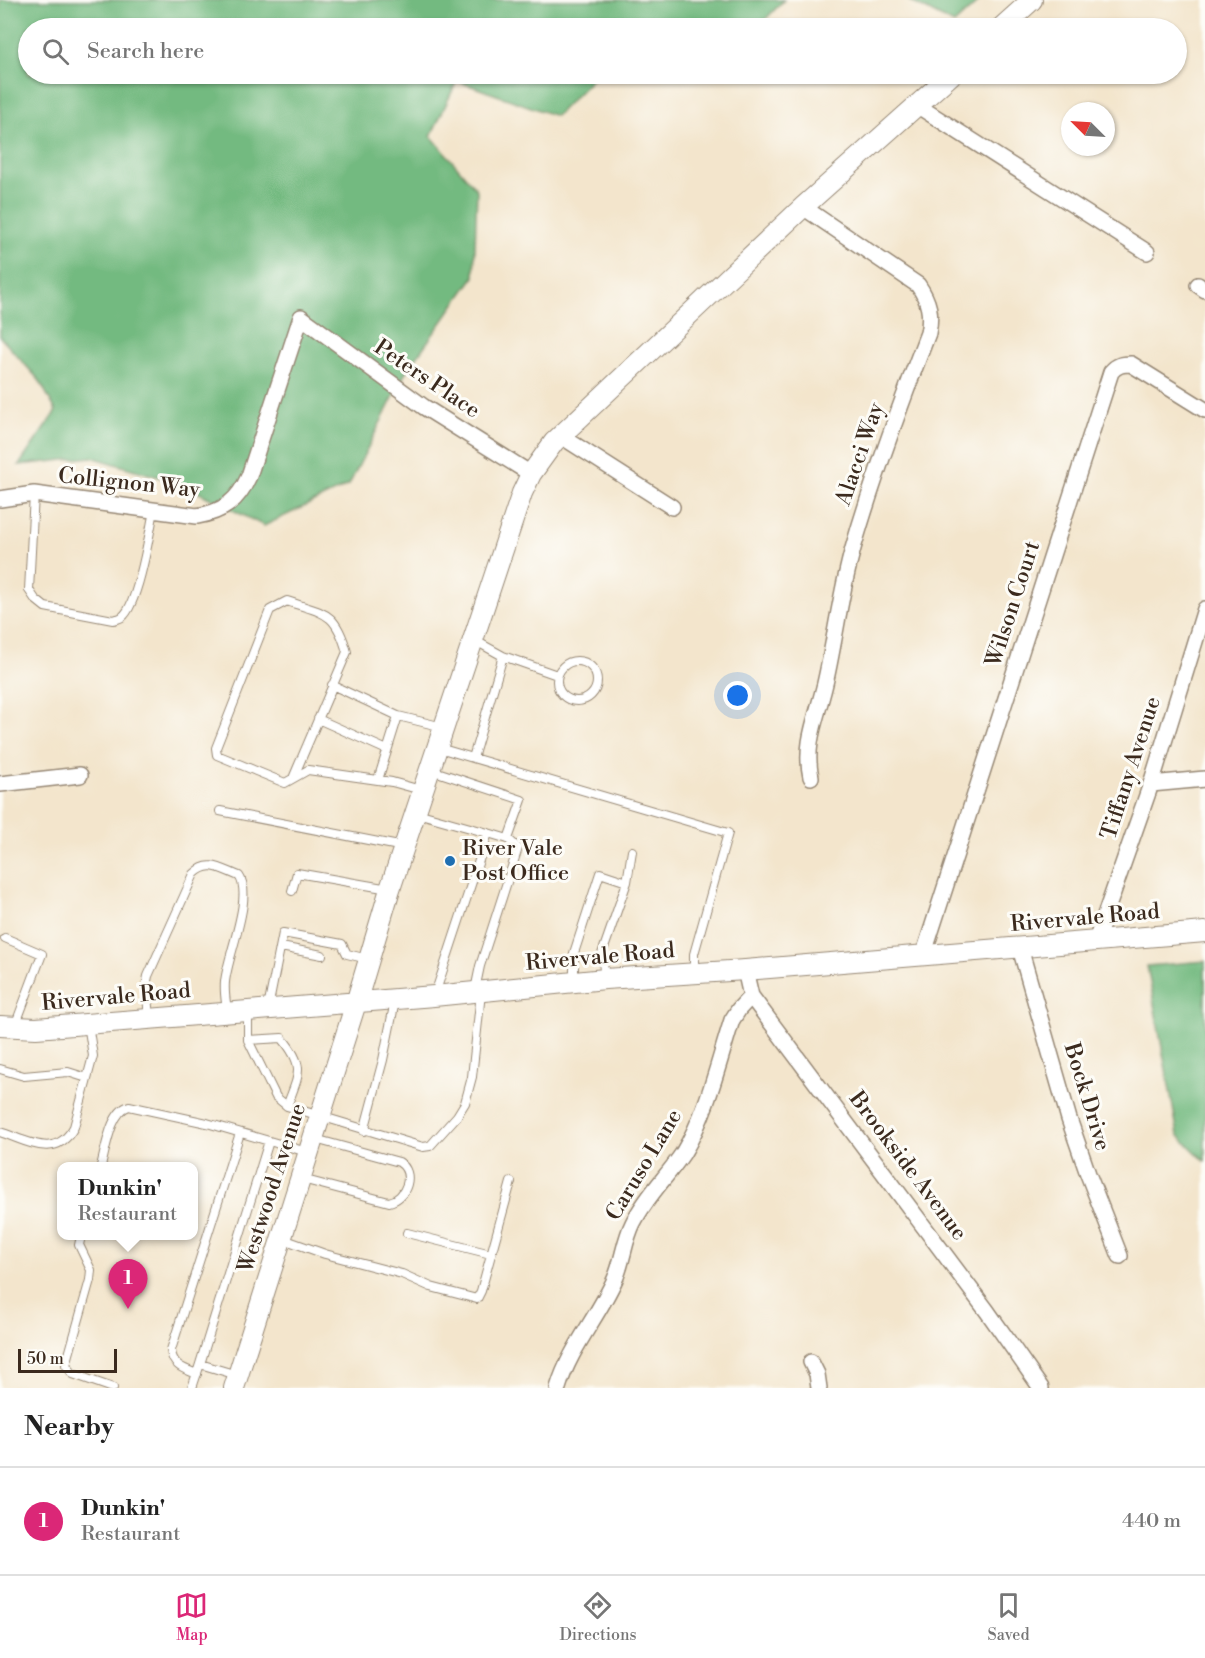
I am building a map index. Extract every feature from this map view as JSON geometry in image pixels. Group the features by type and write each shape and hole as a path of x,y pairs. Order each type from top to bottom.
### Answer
{"street":[{"path":"1012,18 1032,0"},
{"name":"Westwood Avenue","path":"236,1382 321,1116 390,889 522,493 531,474 544,454 561,436 803,207 941,84"},
{"path":"918,106 1147,252"},
{"name":"Alacci Way","path":"803,207 918,285 930,308 931,320 891,428 854,545 839,602 824,691 809,743 807,763 811,777"},
{"name":"Peters Place","path":"301,317 424,406 531,474"},
{"name":"Collignon Way","path":"0,498 34,494 197,516 212,514 225,508 239,495 249,476 301,317"},
{"name":"Wilson Court","path":"924,954 1111,372 1116,367 1131,364 1205,410"},
{"path":"561,436 672,507"},
{"name":"Tiffany Avenue","path":"1096,941 1151,784 1205,609"},
{"path":"0,784 80,775"},
{"path":"1151,784 1205,779"},
{"name":"Rivervale Road","path":"7,1027 36,1028 434,996 605,979 745,970 1205,932"},
{"name":"Bock Drive","path":"1020,948 1069,1119 1120,1256"},
{"name":"Brookside Avenue","path":"745,970 751,996 987,1311 1041,1388"},
{"name":"Caruso Lane","path":"558,1388 570,1356 616,1278 624,1245 632,1225 657,1184 682,1154 696,1128 732,1020 751,996"},
{"path":"811,1362 817,1374 819,1388"}],"lane":[{"path":"34,494 30,590 35,599 45,606 113,620 122,618 128,610 141,572 154,510"},
{"path":"294,776 347,652 341,632 329,615 287,601 270,610 216,752 218,755 285,783 308,770 378,780 423,790"},
{"path":"473,639 503,656 557,675"},
{"path":"473,758 503,656"},
{"path":"579,660 586,662 596,672 597,686 589,698 571,700 565,697 558,687 557,675 566,663 579,660"},
{"path":"332,685 398,716 444,727"},
{"path":"378,780 398,716"},
{"path":"318,719 387,750"},
{"path":"437,747 728,833 694,954 694,973"},
{"path":"430,770 522,800 508,839"},
{"path":"220,811 404,847"},
{"path":"248,1011 248,1041 276,1097 287,1106 423,1147 430,1146 457,1116 465,1103 472,1077 480,966 518,848 508,839 416,813"},
{"path":"434,996 488,833"},
{"path":"605,979 602,954 627,882 632,851"},
{"path":"150,1018 146,986 148,976 194,874 201,867 209,865 239,876 243,885 243,903 224,984 227,1012"},
{"path":"292,891 297,873 390,889"},
{"path":"574,982 574,953 600,873 627,882"},
{"path":"268,1009 283,933 342,944 347,954"},
{"path":"5,938 42,954 7,1027"},
{"path":"280,947 322,955"},
{"path":"337,958 347,954 369,960"},
{"path":"364,1131 396,999"},
{"path":"0,1132 46,1146 55,1146 63,1142 74,1127 93,1056 87,1023"},
{"path":"248,1041 282,1038 295,1055 299,1073 287,1106"},
{"path":"0,1069 24,1076 68,1072 87,1077"},
{"path":"102,1162 114,1119 123,1108 129,1106 207,1123 269,1141 399,1162 407,1171 408,1179 405,1190 396,1201 389,1202 300,1179"},
{"path":"197,1374 177,1366 171,1350 240,1133"},
{"path":"192,1388 269,1141"},
{"path":"281,1239 325,1254 402,1275 431,1287 477,1299 510,1182"},
{"path":"407,1233 491,1254"},
{"path":"80,1240 78,1245 91,1270 90,1280 66,1365 73,1374 113,1388"},
{"path":"200,1364 236,1382"}],"green space":[{"path":"0,0 784,0 767,18 18,18 18,84 456,84 431,136 477,190 474,277 406,372 349,485 264,526 182,484 92,457 19,465 56,411 39,380 0,337"},
{"path":"908,0 980,0 960,18 942,18"},
{"path":"465,84 587,84 556,116"},
{"path":"1205,961 1205,1161 1178,1135 1147,966"}],"place":[{"name":"River Vale Post Office","path":"450,861"},
{"name":"Dunkin'","path":"128,1309"}]}
